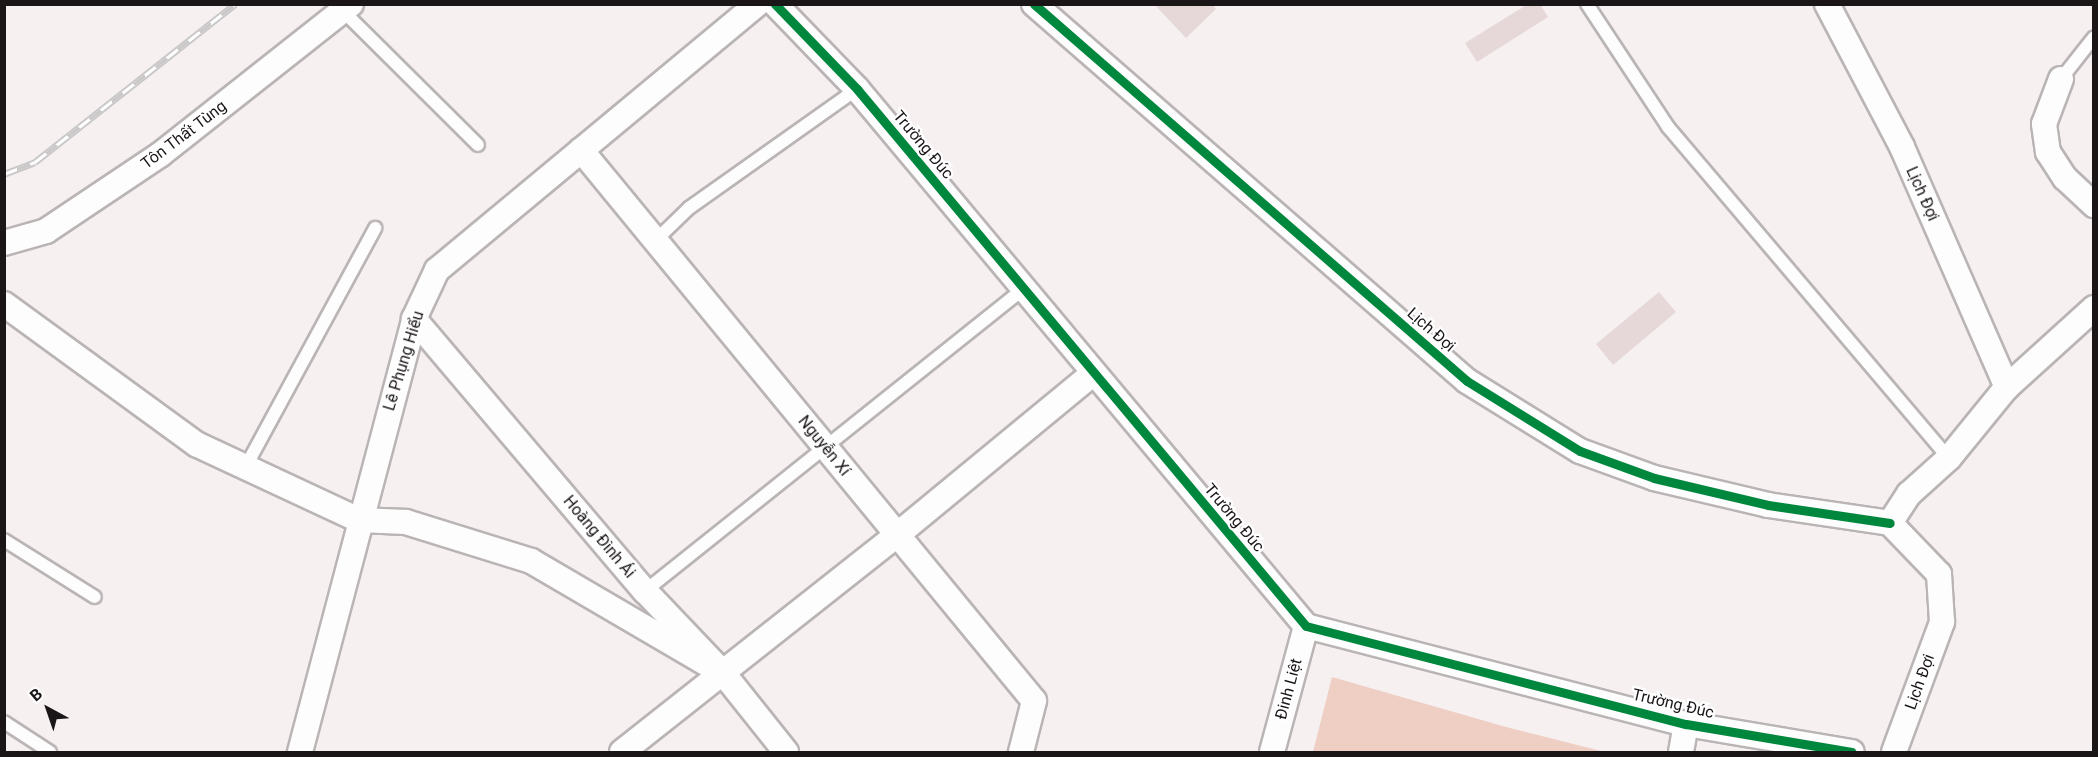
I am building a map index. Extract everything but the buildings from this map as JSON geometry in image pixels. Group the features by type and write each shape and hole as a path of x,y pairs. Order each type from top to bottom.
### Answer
{"street":[{"name":"Lê Phụng Hiểu","path":"300,753 359,520 414,319 437,270 757,4"},
{"name":"Trường Đúc","path":"775,4 857,89 1092,374 1306,626 1686,724 1852,753"},
{"name":"Lịch Đợi","path":"1034,4 1467,381 1580,452 1654,478 1768,505 1890,523 1939,574 1942,622 1894,753"},
{"name":"Lịch Đợi","path":"1827,4 1902,147 2007,387"},
{"name":"Tôn Thất Tùng","path":"4,243 46,231 160,154 347,8"},
{"path":"2061,79 2044,124 2048,152 2065,178 2094,205"},
{"name":"Nguyễn Xí","path":"581,150 1035,701 1021,753"},
{"path":"4,304 196,444 359,520 406,522 531,561 723,673"},
{"path":"1890,523 1909,494 1949,458 2007,387 2091,316"},
{"name":"Hoàng Đình Ái","path":"414,319 645,591 723,673 786,753"},
{"path":"622,753 897,535 1092,374"},
{"name":"Đinh Liệt","path":"1272,753 1306,626"},
{"path":"1681,753 1686,724"}],"lane":[{"path":"1587,4 1668,127 1949,458"},
{"path":"347,8 478,145"},
{"path":"2061,79 2094,38"},
{"path":"656,240 689,208 857,89"},
{"path":"246,466 375,228"},
{"path":"645,591 1022,290"},
{"path":"4,540 95,597"},
{"path":"4,722 50,753"}],"shaded area":[{"path":"1332,677 1506,727 1605,752 1313,752"}],"railway":[{"path":"4,174 35,162 235,4"}],"cycle path":[{"path":"775,4 857,89 1306,626 1686,724 1852,752"},
{"path":"1034,4 1467,381 1580,451 1654,478 1768,505 1890,523"}]}
